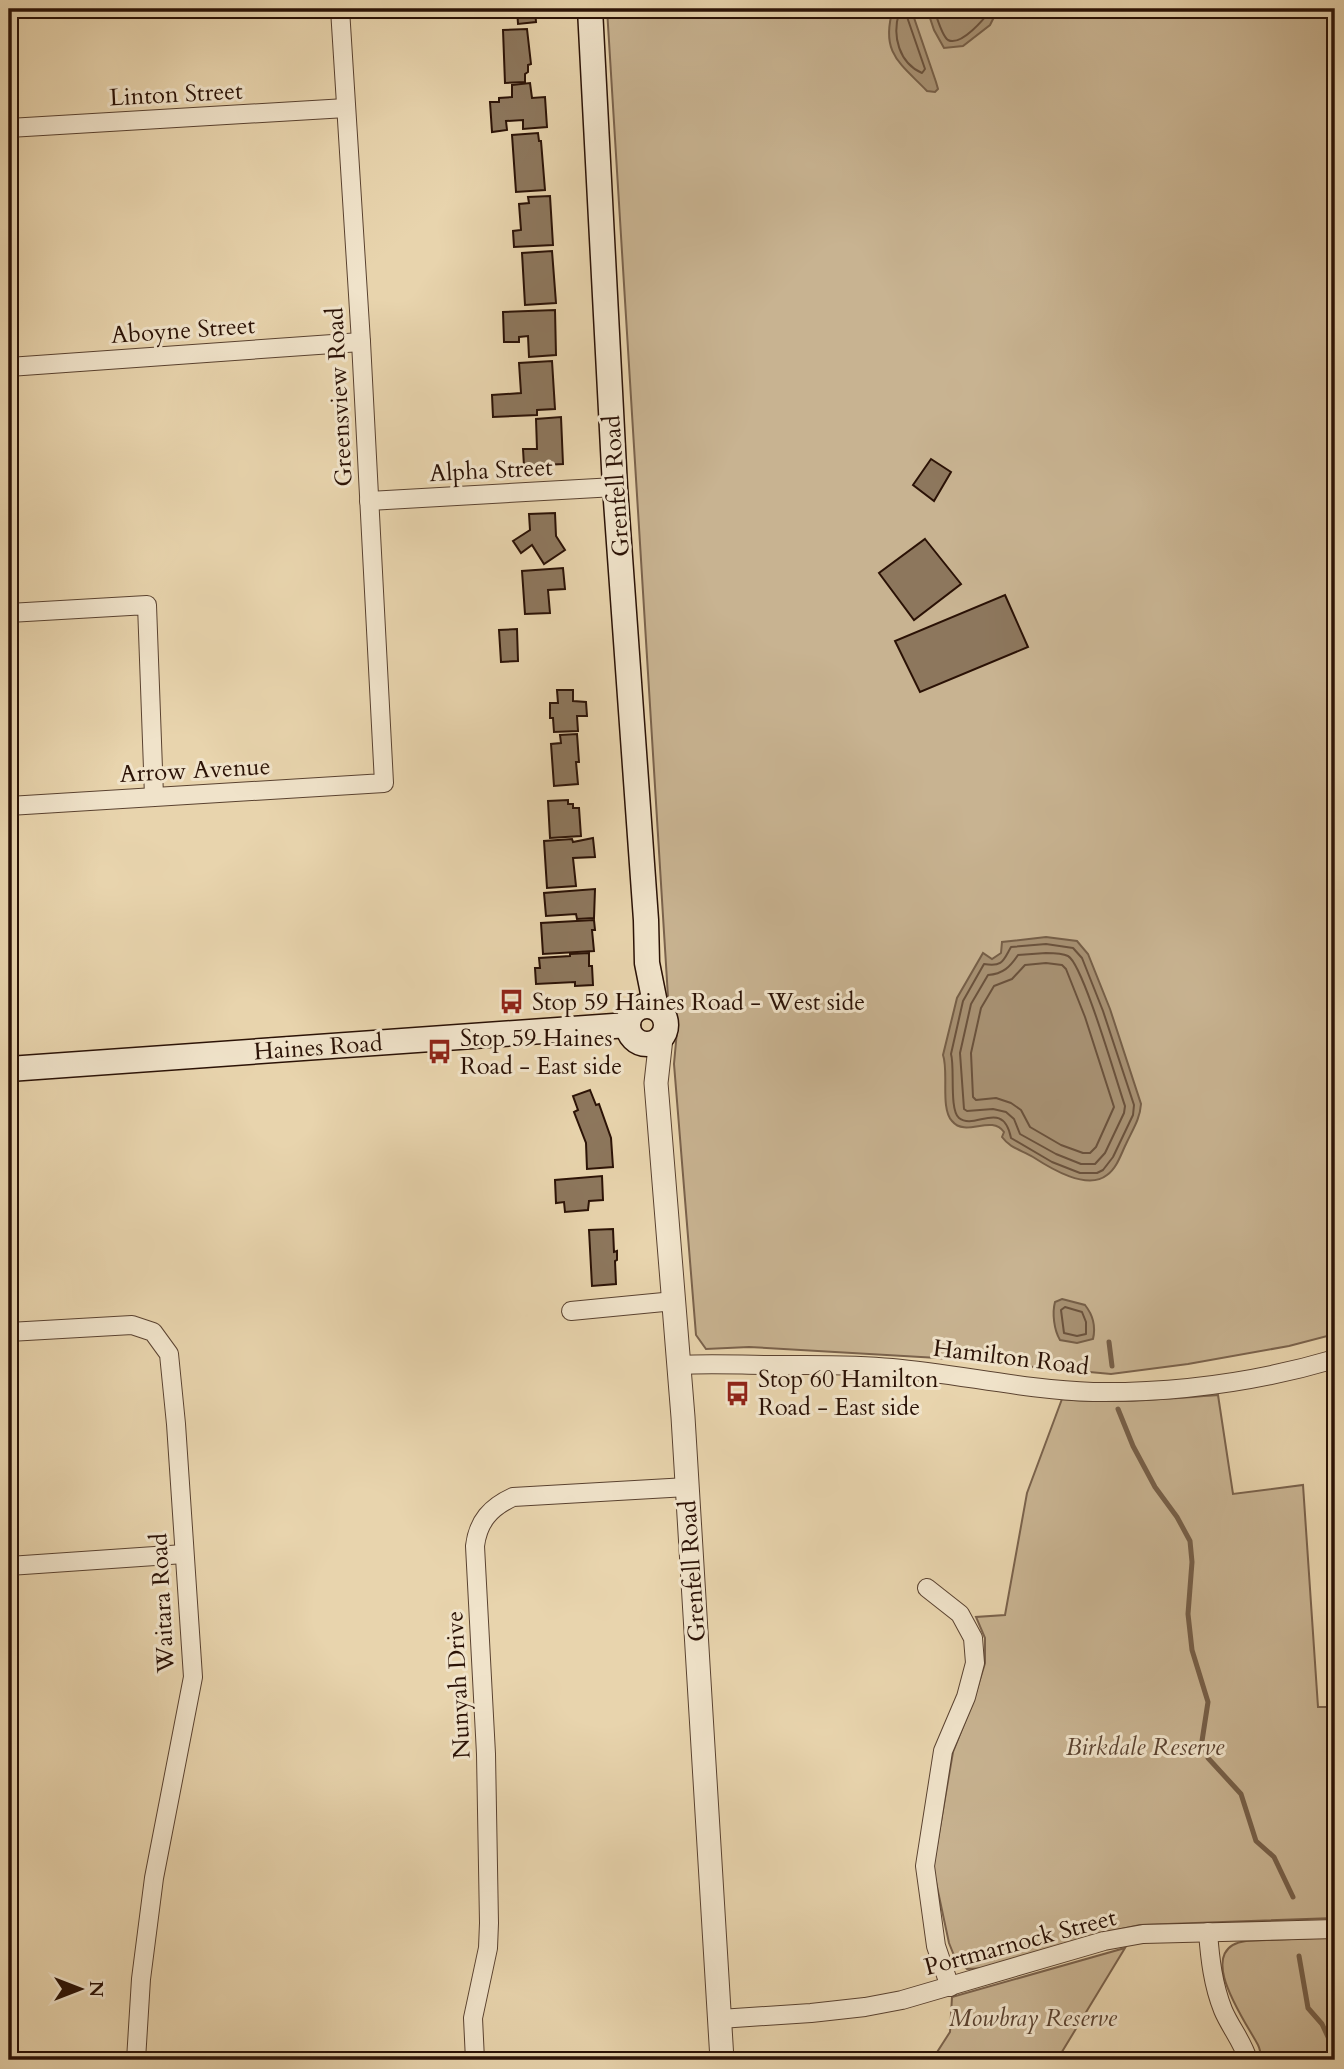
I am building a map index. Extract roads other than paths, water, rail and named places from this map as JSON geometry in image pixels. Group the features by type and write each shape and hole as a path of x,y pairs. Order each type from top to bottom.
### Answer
{"main road":[{"name":"Grenfell Road","path":"590,9 615,487 646,920 645,1024"},
{"name":"Haines Road","path":"9,1069 645,1024"}],"street":[{"name":"Greensview Road","path":"340,9 384,783"},
{"name":"Linton Street","path":"9,128 346,108"},
{"name":"Aboyne Street","path":"9,368 361,342"},
{"name":"Alpha Street","path":"369,501 615,487"},
{"path":"9,612 146,605 154,796"},
{"name":"Arrow Avenue","path":"9,806 384,783"},
{"name":"Grenfell Road","path":"645,1024 656,1083 674,1301 722,2060"},
{"path":"572,1311 674,1301"},
{"name":"Waitara Road","path":"9,1332 132,1325 153,1332 169,1354 192,1677 154,1878 141,1979 136,2060"},
{"name":"Hamilton Road","path":"678,1364 890,1368 1092,1392 1188,1388 1306,1368 1335,1359"},
{"name":"Nunyah Drive","path":"475,2060 473,2018 488,1948 489,1923 486,1754 476,1535 481,1523 494,1507 513,1497 687,1487"},
{"path":"9,1566 184,1554"},
{"path":"927,1588 960,1614 973,1637 975,1663 966,1697 943,1751 925,1866 936,1946 950,1987"},
{"name":"Portmarnock Street","path":"720,2019 865,2007 902,2000 1104,1941 1143,1934 1335,1929"},
{"path":"1208,1932 1211,1972 1223,2010 1248,2060"}],"water":[{"path":"893,9 911,9 936,82 938,89 935,92 927,91 895,56 889,36"},
{"path":"927,9 998,9 990,25 963,46 944,48"},
{"path":"1046,937 1077,941 1088,954 1110,1009 1141,1104 1136,1124 1116,1165 1099,1179 1079,1179 1049,1167 1009,1144 1002,1137 1004,1132 999,1127 958,1126 948,1115 946,1108 943,1055 957,998 983,953 992,959 1001,953 1002,942"},
{"path":"1062,1299 1085,1305 1093,1321 1093,1339 1077,1343 1060,1340 1054,1311 1055,1302"}],"waterway":[{"path":"1109,1342 1112,1366"},
{"path":"1118,1409 1133,1446 1155,1487 1177,1517 1190,1541 1192,1562 1188,1614 1192,1650 1208,1702 1202,1741 1208,1758 1241,1794 1256,1841 1274,1857 1293,1897"},
{"path":"1299,1956 1308,2008 1322,2024 1329,2039 1333,2060"}],"place":[{"name":"Stop 59 Haines Road - West side","path":"512,1002"},
{"name":"Stop 59 Haines Road - East side","path":"440,1052"},
{"name":"Stop 60 Hamilton Road - East side","path":"738,1393"}],"park label":[{"name":"Birkdale Reserve","path":"1145,1747"},
{"name":"Mowbray Reserve","path":"1033,2018"}]}
